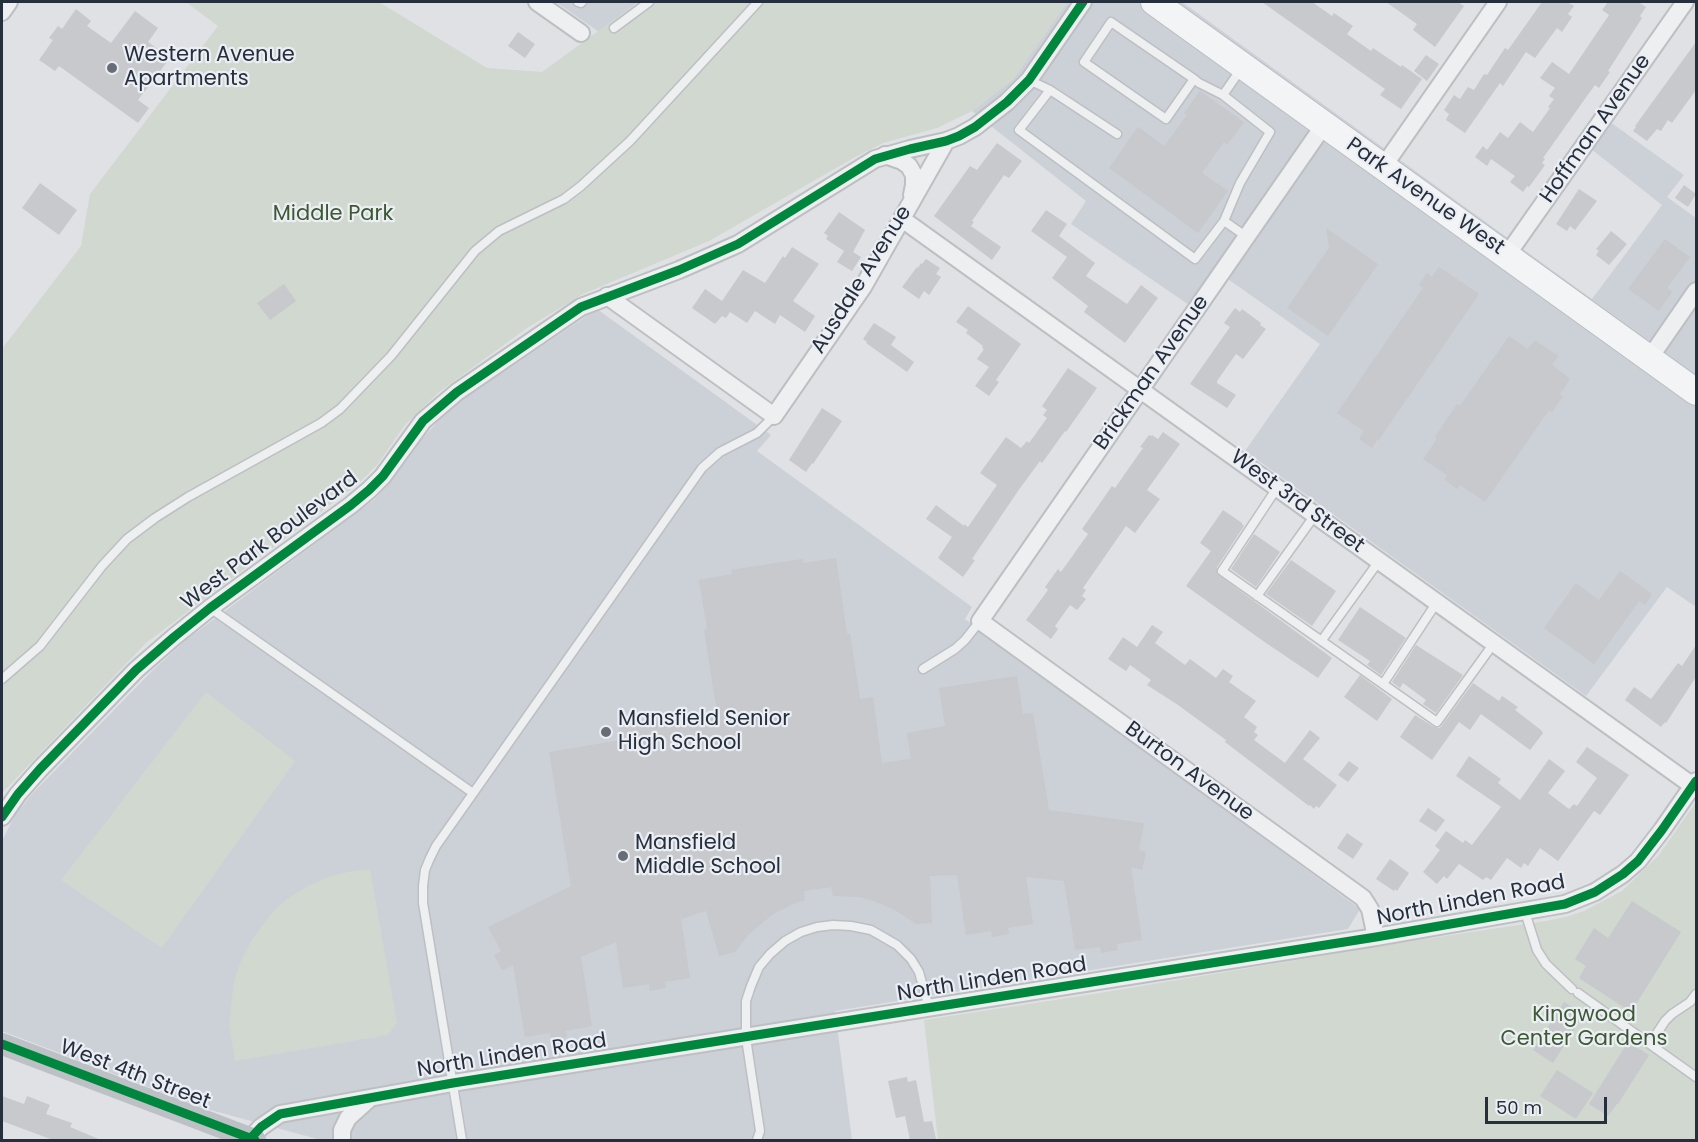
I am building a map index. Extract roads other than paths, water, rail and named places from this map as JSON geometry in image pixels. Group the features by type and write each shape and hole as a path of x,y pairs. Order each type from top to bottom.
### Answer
{"main road":[{"name":"Park Avenue West","path":"1154,2 1696,392"},
{"name":"West 4th Street","path":"2,1044 251,1140"}],"street":[{"path":"2,12 9,2"},
{"path":"537,2 581,33"},
{"name":"West Park Boulevard","path":"2,817 40,769 136,670 210,608 369,490 383,476 423,421 457,392 581,307 679,270 738,244 866,164 885,155 946,141 975,127 1007,102 1029,80 1083,2"},
{"path":"1383,167 1498,2"},
{"name":"Hoffman Avenue","path":"1507,255 1685,2"},
{"name":"Brickman Avenue","path":"980,621 1324,125"},
{"name":"Ausdale Avenue","path":"774,416 863,287 946,141"},
{"path":"885,155 902,161 909,166 914,175 910,204"},
{"name":"West 3rd Street","path":"902,219 1494,643 1695,783"},
{"path":"1649,359 1696,291"},
{"path":"607,296 774,416"},
{"name":"Burton Avenue","path":"980,621 1363,898 1370,909 1376,937"},
{"name":"North Linden Road","path":"251,1140 261,1127 280,1114 453,1083 1376,937 1565,904 1595,892 1638,861 1695,783"},
{"path":"342,1140 342,1130 348,1118 369,1099"}],"lane":[{"path":"578,2 582,2"},
{"path":"614,28 650,2"},
{"path":"2,679 40,646 102,566 127,539 188,497 321,423 340,409 391,356 475,251 499,231 564,199 581,186 630,141 758,2"},
{"path":"1050,90 1019,130 1195,259 1224,221 1240,183 1270,132 1223,95 1194,79 1111,22 1084,62 1166,119 1194,79"},
{"path":"1223,95 1242,66"},
{"path":"1029,80 1050,90 1117,134"},
{"path":"1224,221 1247,237"},
{"path":"462,1140 423,903 425,870 436,846 702,468 720,452 757,433 774,416"},
{"path":"1277,488 1222,570 1257,596 1437,722 1494,643"},
{"path":"1257,596 1315,515"},
{"path":"1322,640 1379,561"},
{"path":"1383,684 1437,602"},
{"path":"210,608 473,793"},
{"path":"923,669 956,649 980,621"},
{"path":"1525,912 1537,951 1546,964 1575,991 1696,1077"},
{"path":"757,1140 760,1131 746,1038 747,1001 759,967 784,941 817,927 851,926 871,930 897,945 911,959 919,972 929,1008"},
{"path":"1650,1044 1665,1021 1690,1002 1696,993"}],"place":[{"name":"Western Avenue Apartments","path":"112,68"},
{"name":"Mansfield Senior High School","path":"606,732"},
{"name":"Mansfield Middle School","path":"623,856"}],"park label":[{"name":"Middle Park","path":"333,215"},
{"name":"Kingwood Center Gardens","path":"1584,1028"}]}
